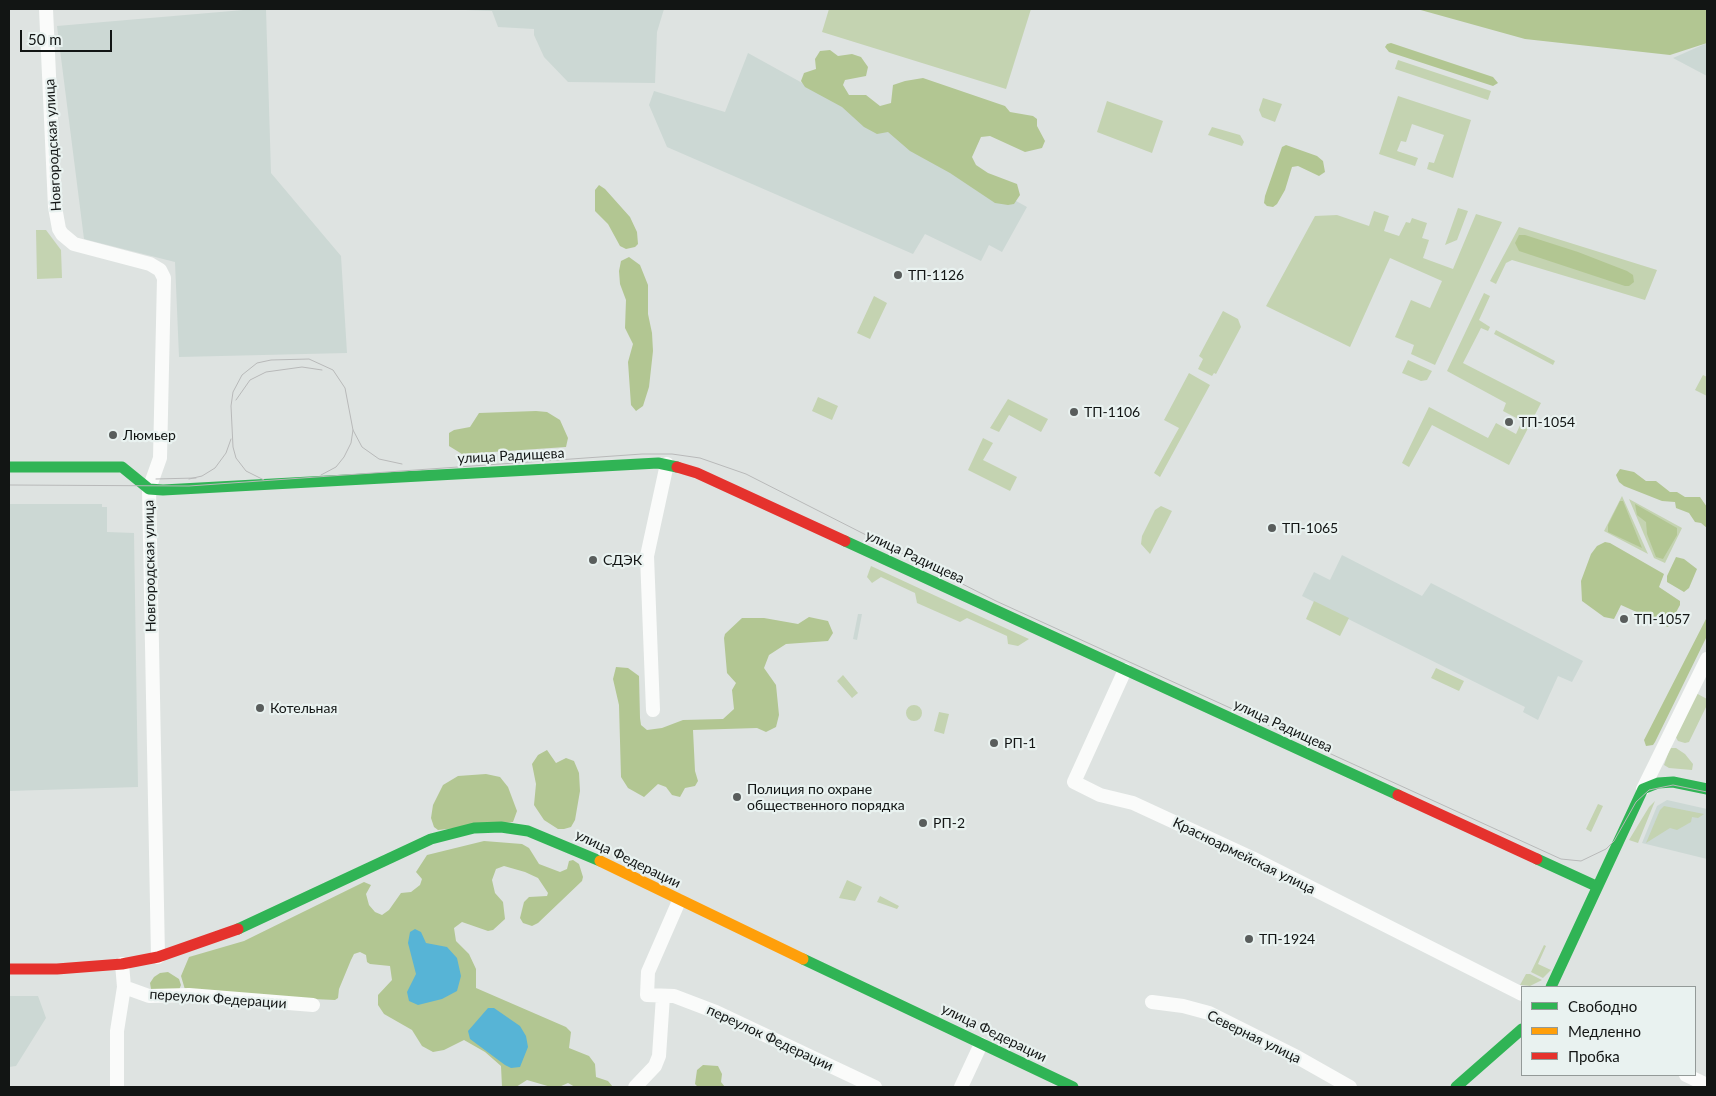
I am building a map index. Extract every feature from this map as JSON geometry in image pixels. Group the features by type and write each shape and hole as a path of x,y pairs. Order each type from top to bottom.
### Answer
{"street":[{"name":"Новгородская улица","path":"46,9 55,207 59,229 74,244 150,264 160,270 164,278 160,458 149,489 158,957"},
{"name":"улица Радищева","path":"149,489 667,464 697,473 1596,886"},
{"path":"653,710 647,556 667,464"},
{"path":"9,468 122,467 149,489"},
{"path":"1551,986 1642,789 1707,659"},
{"name":"Красноармейская улица","path":"1125,670 1074,782 1100,795 1133,803 1246,856 1521,994"},
{"path":"1642,789 1658,783 1673,782 1707,789"},
{"name":"улица Федерации","path":"9,969 58,969 122,964 158,957 209,942 260,920 431,839 474,828 502,827 520,829 552,839 1073,1087"},
{"name":"переулок Федерации","path":"679,901 648,972 647,995 674,996 716,1012 875,1087"},
{"path":"118,1087 118,1031 124,987 122,964"},
{"name":"переулок Федерации","path":"124,987 148,996 189,995 314,1005"},
{"path":"635,1087 655,1066 659,1056 663,996"},
{"name":"Северная улица","path":"1152,1002 1183,1006 1208,1013 1298,1057 1350,1087"},
{"path":"1456,1087 1521,1030"},
{"path":"961,1087 981,1044"},
{"path":"1688,1076 1707,1085"}],"shaded area":[{"path":"266,9 271,173 341,256 347,353 179,357 175,262 84,239 57,26"},
{"path":"439,9 664,9 657,32 655,83 568,82 544,57 534,35 534,29 498,27 492,11"},
{"path":"1707,43 1707,76 1673,58"},
{"path":"748,53 1027,207 1002,252 989,245 981,261 925,234 913,254 667,147 649,105 654,91 725,112"},
{"path":"9,504 102,504 102,507 107,507 107,532 134,533 138,787 9,791"},
{"path":"1342,555 1422,596 1431,583 1583,661 1572,682 1558,676 1538,720 1523,712 1525,707 1302,596 1314,572 1330,580"},
{"path":"858,614 862,614 857,640 853,639"},
{"path":"1667,800 1707,809 1707,859 1642,843 1657,806"},
{"path":"9,996 38,996 46,1018 16,1066 9,1067"}],"green space":[{"path":"829,9 1031,9 1006,89 822,32"},
{"path":"1417,9 1707,9 1707,43 1670,55 1525,39"},
{"path":"1391,43 1493,77 1498,83 1493,86 1389,52 1385,47"},
{"path":"830,50 838,56 852,54 861,57 868,67 866,76 845,80 843,85 849,95 866,95 880,106 891,103 893,85 923,78 1005,106 1010,112 1033,116 1037,119 1037,126 1045,141 1042,148 1025,152 990,136 981,137 972,157 976,165 988,173 1017,184 1020,195 1014,204 995,203 950,173 910,151 888,132 877,134 864,127 842,107 805,87 801,81 804,73 816,69 815,59 820,51"},
{"path":"1398,60 1491,91 1488,100 1395,69"},
{"path":"1398,96 1471,120 1453,178 1427,169 1429,162 1434,163 1444,135 1412,124 1406,142 1401,141 1397,151 1418,158 1415,166 1379,154"},
{"path":"1263,98 1282,104 1275,122 1262,117 1259,110"},
{"path":"1107,101 1163,121 1152,153 1097,132"},
{"path":"1212,127 1240,135 1244,142 1242,146 1208,135"},
{"path":"1286,145 1317,156 1323,161 1325,172 1319,176 1298,166 1292,167 1285,190 1277,204 1273,207 1267,206 1264,203 1265,196 1282,147"},
{"path":"599,185 605,189 630,217 637,232 638,244 635,247 626,249 620,246 608,224 595,211 595,190"},
{"path":"1458,208 1468,211 1457,240 1445,245"},
{"path":"1374,211 1389,216 1384,231 1399,236 1406,222 1410,223 1412,218 1427,223 1422,238 1429,240 1423,258 1453,269 1476,214 1502,222 1435,365 1411,354 1414,345 1395,337 1411,300 1430,308 1442,281 1390,258 1350,347 1266,306 1315,216 1337,215 1369,226"},
{"path":"1519,227 1657,270 1645,300 1512,260 1506,263 1496,284 1490,281"},
{"path":"36,230 46,230 61,250 62,278 37,279"},
{"path":"1519,235 1525,235 1578,252 1627,271 1633,275 1634,282 1629,286 1625,286 1519,251 1515,243"},
{"path":"629,257 640,265 648,285 648,314 653,351 649,387 643,406 636,411 631,405 628,362 633,344 625,328 626,300 620,284 619,271 621,261"},
{"path":"1484,293 1490,296 1479,320 1490,327 1488,331 1481,328 1463,363 1541,403 1509,465 1432,425 1409,467 1402,463 1429,407 1488,438 1496,423 1516,434 1522,421 1503,411 1506,403 1447,371"},
{"path":"874,296 887,303 870,339 857,333"},
{"path":"1223,311 1238,319 1241,327 1216,374 1214,373 1212,376 1198,369 1203,359 1199,356"},
{"path":"1496,330 1555,361 1553,365 1494,334"},
{"path":"1408,360 1432,371 1427,380 1421,381 1402,373"},
{"path":"1189,373 1210,385 1160,477 1154,473 1179,428 1164,420"},
{"path":"1703,375 1707,377 1707,396 1695,390"},
{"path":"818,397 838,406 832,420 812,411"},
{"path":"1008,399 1048,419 1041,432 1009,415 999,432 990,428"},
{"path":"547,412 560,420 568,438 566,447 462,454 449,446 449,433 454,430 470,427 479,413"},
{"path":"983,438 993,443 983,460 1017,477 1010,491 968,470"},
{"path":"1620,469 1634,472 1646,481 1656,481 1670,492 1677,492 1685,497 1700,497 1707,507 1707,528 1701,523 1695,522 1689,513 1676,508 1675,502 1662,501 1624,486 1619,482 1616,475"},
{"path":"1622,496 1648,554 1604,531"},
{"path":"1629,499 1682,528 1665,563 1654,558"},
{"path":"1620,501 1623,501 1642,548 1608,532 1608,525"},
{"path":"1635,504 1677,528 1677,535 1663,559 1656,557 1647,534 1646,522 1637,515"},
{"path":"1161,506 1172,511 1150,554 1141,544 1142,536 1155,510"},
{"path":"1605,542 1610,543 1664,574 1659,587 1680,601 1680,605 1668,627 1663,625 1659,619 1650,618 1621,605 1614,619 1604,617 1582,601 1581,581 1591,554 1597,546"},
{"path":"1676,557 1684,559 1697,569 1689,588 1684,592 1667,582 1667,576"},
{"path":"871,566 1029,639 1018,646 1008,644 1007,636 967,618 960,622 917,603 915,593 881,577 872,583 867,577"},
{"path":"1314,601 1349,618 1340,636 1306,619"},
{"path":"809,617 828,621 833,633 828,641 786,644 769,655 764,668 776,685 779,715 776,727 766,732 757,728 693,730 695,771 698,781 695,786 685,788 680,797 672,795 666,787 658,784 644,797 628,788 621,777 619,705 613,679 616,667 628,668 639,676 641,725 647,730 662,728 683,720 723,719 734,709 732,690 736,683 727,673 725,634 742,618 764,618 798,624"},
{"path":"1707,617 1707,636 1655,742 1653,745 1646,746 1644,740"},
{"path":"1436,668 1464,681 1459,691 1431,678"},
{"path":"843,675 858,693 852,698 837,681"},
{"path":"1694,692 1707,699 1707,705 1689,742 1685,743 1678,741 1674,734"},
{"path":"911,705 917,705 922,710 920,719 911,721 906,716 906,710"},
{"path":"939,712 949,714 944,734 934,731"},
{"path":"1670,748 1676,748 1685,754 1693,764 1692,770 1669,768 1664,765"},
{"path":"547,750 556,763 566,758 574,761 579,773 580,791 575,820 571,827 564,829 558,829 544,820 534,805 536,784 532,764 538,755"},
{"path":"486,774 500,777 508,787 517,811 513,822 438,830 434,827 431,818 433,805 443,785 458,776"},
{"path":"1655,801 1638,843 1629,840 1649,807"},
{"path":"1598,804 1603,806 1591,832 1586,829"},
{"path":"1664,806 1704,814 1698,818 1692,817 1691,822 1677,830 1670,828 1646,843 1660,810"},
{"path":"484,841 522,844 529,848 539,864 560,872 567,869 569,861 573,860 579,864 583,877 582,881 538,923 532,926 523,923 520,918 524,902 529,897 547,896 548,893 538,878 525,872 504,866 496,869 492,880 495,893 503,902 505,919 493,930 488,931 462,922 454,928 456,941 469,954 476,969 476,988 566,1027 571,1032 569,1048 589,1056 595,1064 596,1077 608,1081 613,1087 575,1087 568,1083 559,1087 551,1087 527,1080 516,1087 502,1087 501,1066 485,1052 464,1040 444,1050 433,1052 422,1046 412,1030 384,1014 378,1005 378,995 392,980 390,966 370,964 367,962 366,955 360,952 354,954 339,989 338,998 335,1000 186,993 181,976 189,957 244,941 364,882 371,885 366,894 369,905 375,912 382,915 389,910 401,893 411,892 420,885 422,879 416,872 427,855"},
{"path":"847,880 862,887 855,901 839,898"},
{"path":"880,896 899,906 897,909 877,902"},
{"path":"1544,945 1546,946 1538,964 1551,970 1543,978 1531,972"},
{"path":"168,972 179,979 181,985 179,990 156,993 151,989 150,983 160,973"},
{"path":"1526,974 1542,980 1530,986 1520,985"},
{"path":"703,1065 718,1066 722,1074 721,1082 725,1087 698,1087 695,1084 697,1070"}],"water":[{"path":"415,929 421,932 426,943 447,947 457,958 461,976 457,991 442,999 418,1005 409,1001 407,992 416,974 408,943 410,932"},
{"path":"488,1008 494,1008 520,1026 526,1036 528,1047 520,1067 511,1068 505,1065 470,1039 468,1031"}],"tram line":[{"path":"264,480 246,471 236,458 233,447 231,406 233,392 242,375 257,363 271,360 309,359 333,370 345,388 353,430 362,447 379,459 402,464"},
{"path":"236,400 250,380 266,372 302,367 322,370"},
{"path":"321,475 336,467 344,457 351,443 353,430"},
{"path":"189,479 202,476 215,468 226,453 231,439"},
{"path":"9,485 189,486 642,454 672,454 700,458 746,474 996,601 1561,859 1581,861 1606,849 1614,841 1636,802 1649,790 1673,785 1707,792"},
{"path":"156,479 196,478"}],"traffic: fast":[{"path":"9,467 122,467 149,489 163,490 658,463 677,467"},
{"path":"845,541 1398,795"},
{"path":"1551,986 1643,789 1658,783 1673,782 1707,789"},
{"path":"238,929 431,839 474,828 501,827 528,831 600,861"},
{"path":"1537,859 1596,886"},
{"path":"803,959 1073,1087"},
{"path":"1456,1087 1521,1030"}],"traffic: slow":[{"path":"600,861 803,959"}],"traffic: jam":[{"path":"677,467 697,473 845,541"},
{"path":"1398,795 1537,859"},
{"path":"9,969 57,969 122,964 158,957 238,929"}],"place":[{"name":"ТП-1126","path":"898,275"},
{"name":"ТП-1106","path":"1074,412"},
{"name":"ТП-1054","path":"1509,422"},
{"name":"Люмьер","path":"113,435"},
{"name":"ТП-1065","path":"1272,528"},
{"name":"СДЭК","path":"593,560"},
{"name":"ТП-1057","path":"1624,619"},
{"name":"Котельная","path":"260,708"},
{"name":"РП-1","path":"994,743"},
{"name":"Полиция по охране общественного порядка","path":"737,797"},
{"name":"РП-2","path":"923,823"},
{"name":"ТП-1924","path":"1249,939"}]}
